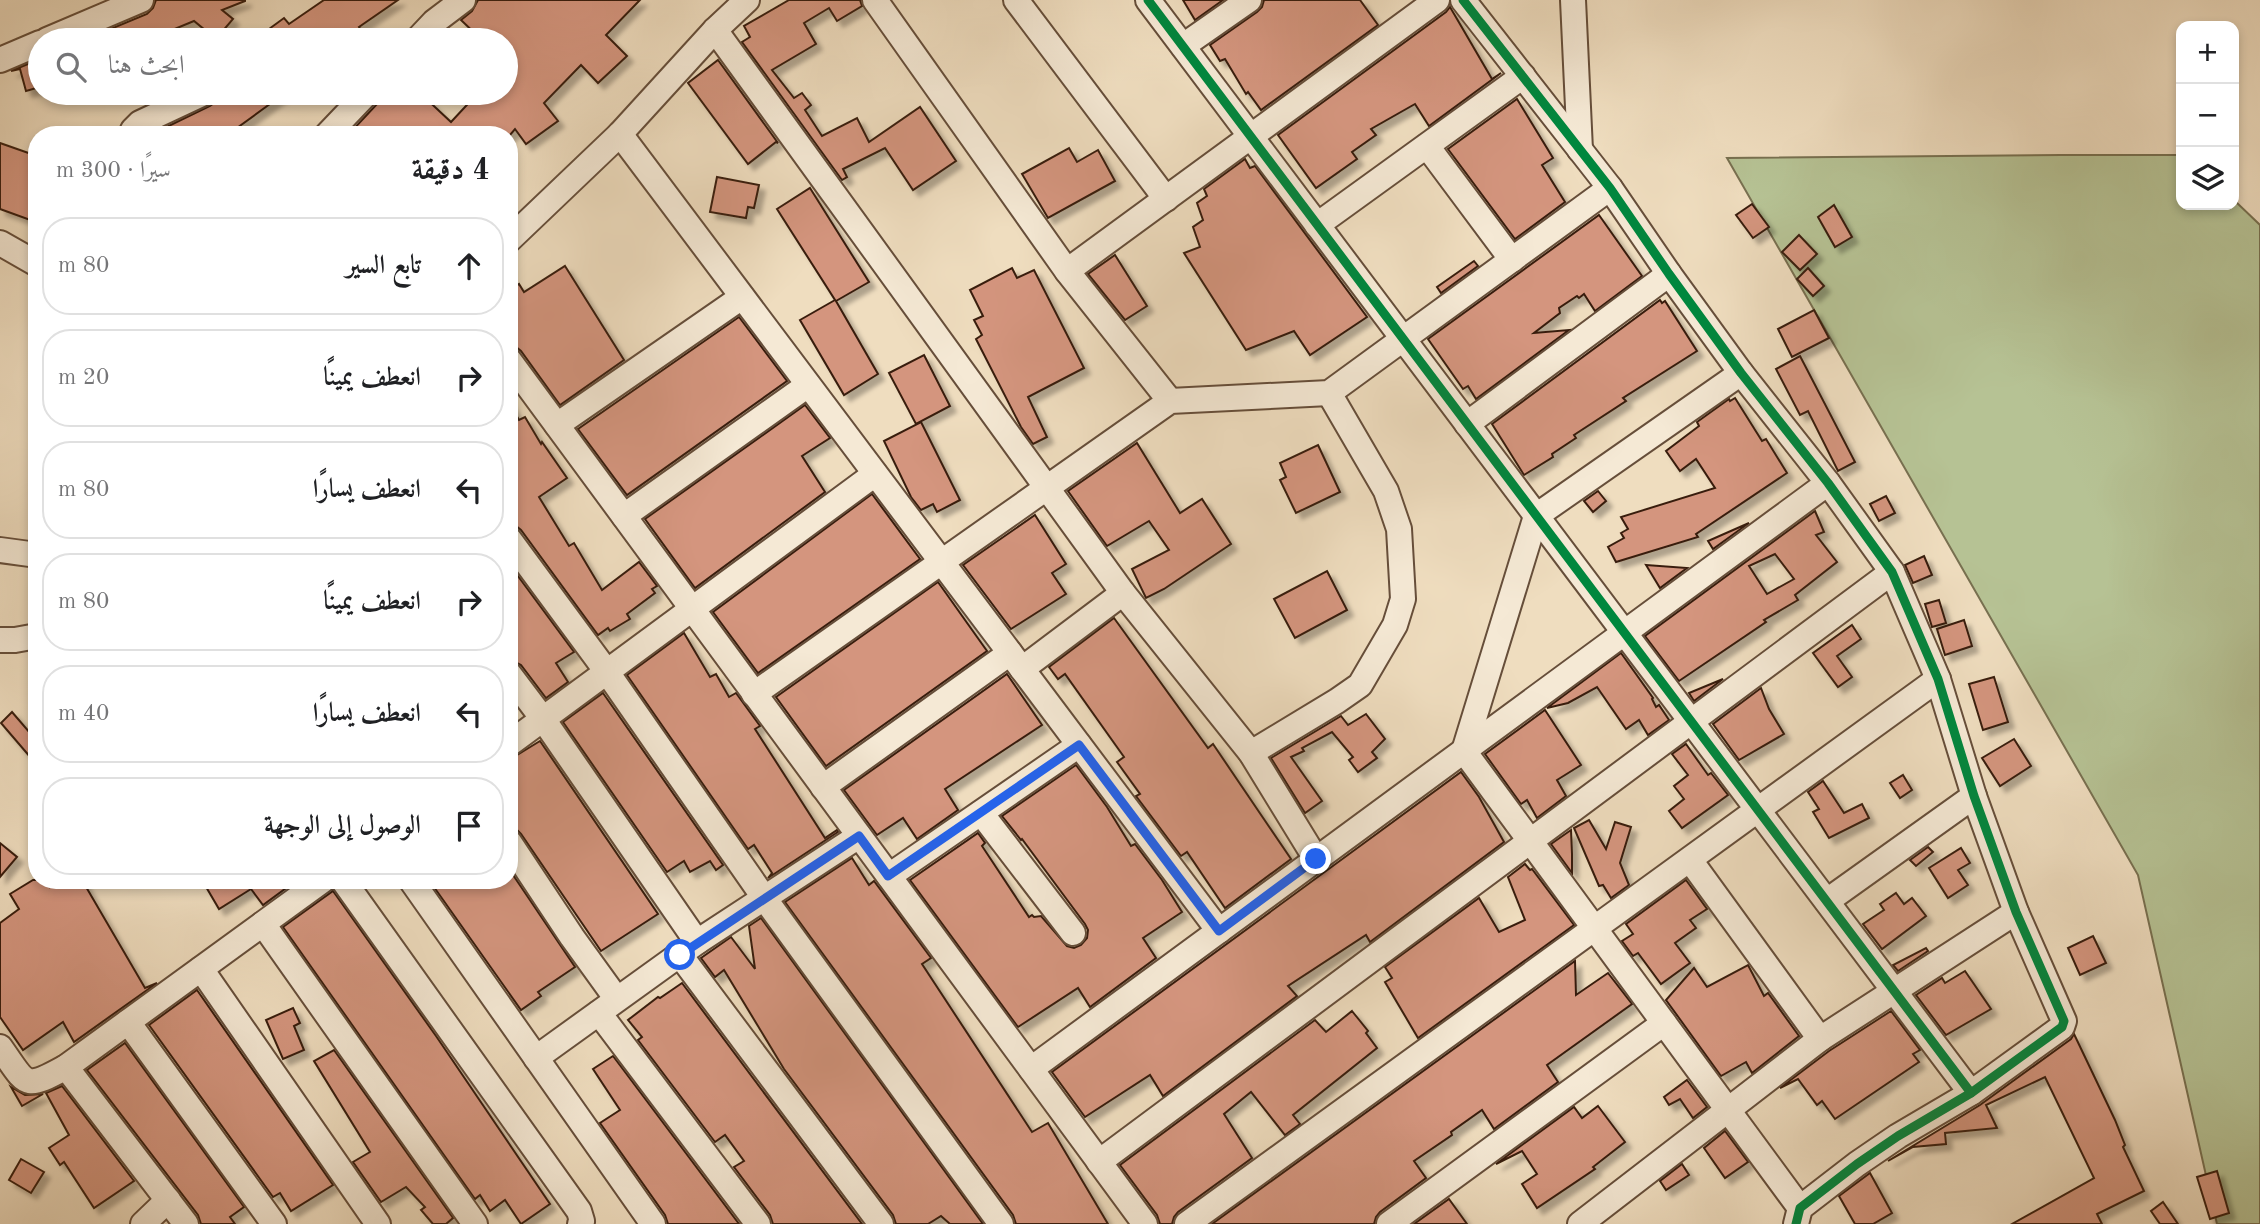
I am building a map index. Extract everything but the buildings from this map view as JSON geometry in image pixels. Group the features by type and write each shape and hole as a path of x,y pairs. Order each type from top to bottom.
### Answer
{"street":[{"path":"422,28 429,11 463,0"},
{"path":"518,231 620,134 715,30 747,0"},
{"path":"875,0 1067,271 1170,401"},
{"path":"1016,0 1166,199"},
{"path":"1148,0 1971,1093"},
{"path":"1183,47 1249,0"},
{"path":"1067,271 1437,0"},
{"path":"1463,0 1610,188 1741,373 1828,483 1892,572 1938,679 1974,796 2016,912 2064,1025 1971,1093 1857,1164 1798,1216 1729,1111 1464,751"},
{"path":"1573,0 1580,150"},
{"path":"72,28 125,3"},
{"path":"715,30 1123,593 1251,753 1316,859"},
{"path":"0,60 28,48"},
{"path":"1317,225 1523,76"},
{"path":"136,126 178,105"},
{"path":"336,126 356,105"},
{"path":"620,134 1219,931"},
{"path":"1427,146 1512,260"},
{"path":"754,694 1170,401 1329,393 1610,188"},
{"path":"0,243 28,259"},
{"path":"1467,424 1669,274"},
{"path":"557,425 742,297"},
{"path":"518,372 1144,1224"},
{"path":"1464,751 1536,516 1741,373"},
{"path":"624,516 808,385"},
{"path":"1251,753 1360,685 1395,625 1403,599 1399,529 1395,516 1385,491 1329,393"},
{"path":"518,737 875,474"},
{"path":"1031,1069 1828,483"},
{"path":"0,551 28,554"},
{"path":"518,551 607,672 765,899 1001,1224"},
{"path":"1099,1162 1892,572"},
{"path":"823,787 1123,593"},
{"path":"0,640 28,638"},
{"path":"1187,1224 1938,679"},
{"path":"518,686 543,719 688,949 881,1224"},
{"path":"888,876 1079,745"},
{"path":"1827,901 1974,796"},
{"path":"981,813 1073,933"},
{"path":"536,1058 688,949 859,836"},
{"path":"518,856 572,937 608,1005 758,1224"},
{"path":"1690,860 1820,1039"},
{"path":"349,889 579,1211 582,1220 580,1224"},
{"path":"417,889 653,1224"},
{"path":"0,1046 20,1076 29,1082 39,1082 66,1067 263,924 290,890"},
{"path":"1580,1224 1820,1039 2016,912"},
{"path":"263,924 475,1224"},
{"path":"201,969 378,1224"},
{"path":"128,1022 274,1224"},
{"path":"1389,1224 1664,1023"},
{"path":"66,1067 186,1224"},
{"path":"143,1224 168,1200"}],"green space":[{"path":"2176,155 2176,210 2239,210 2239,205 2260,225 2260,1224 2217,1224 2138,875 1727,158"}],"cycle path":[{"path":"1148,0 1971,1093"},
{"path":"1463,0 1610,188 1741,373 1828,483 1892,572 1938,679 1974,796 2016,912 2064,1021 2062,1027 1971,1093 1857,1164 1800,1208 1796,1224"}],"route":[{"path":"680,955 859,836 888,876 1079,745 1219,931 1316,859"}]}
